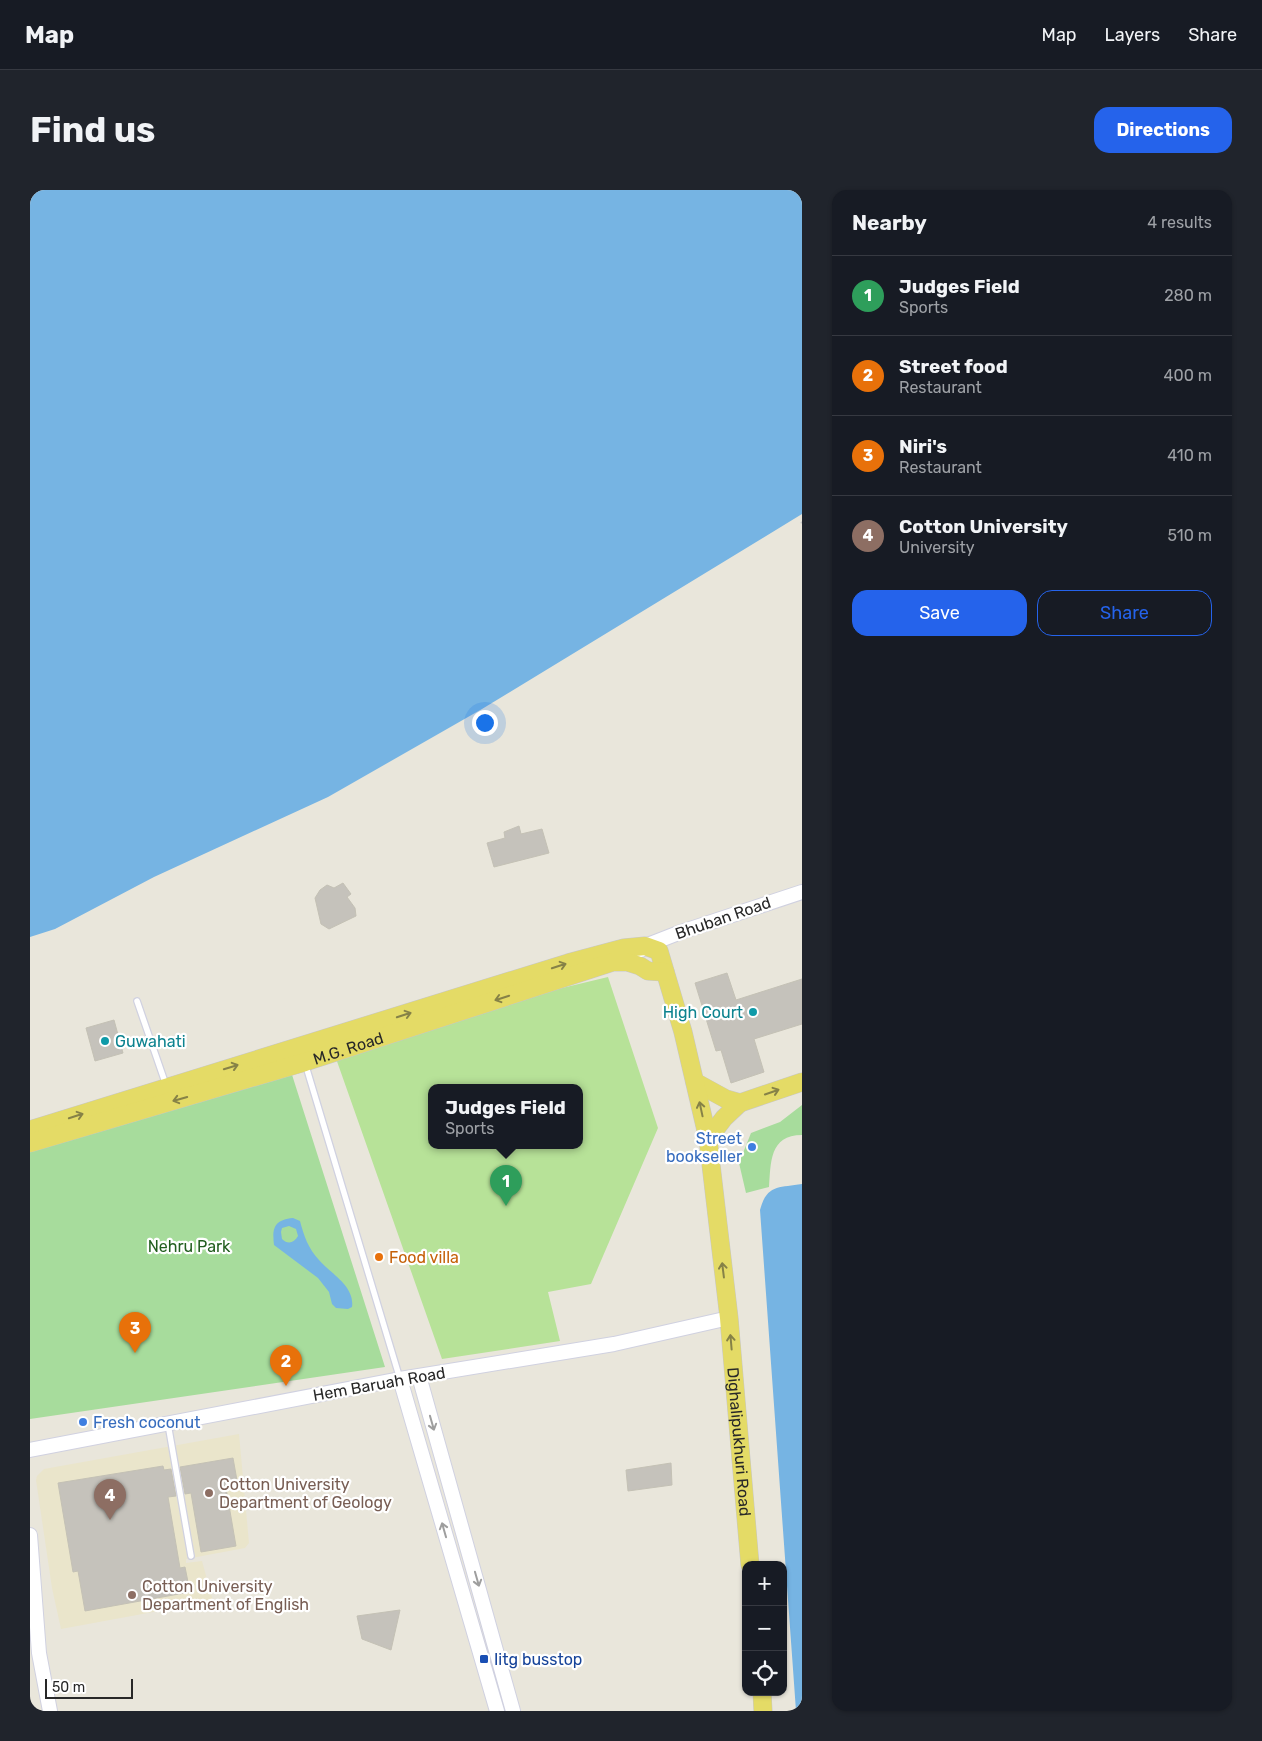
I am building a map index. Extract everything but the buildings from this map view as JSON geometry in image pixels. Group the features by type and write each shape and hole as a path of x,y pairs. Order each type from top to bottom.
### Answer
{"main road":[{"name":"Dighalipukhuri Road","path":"645,946 659,951 666,972 708,1139 729,1318 750,1561"},
{"path":"30,1130 568,963 624,948 645,946"},
{"name":"M.G. Road","path":"30,1143 305,1062 613,962 627,962 648,971 666,972"},
{"path":"695,1082 726,1099 740,1103"},
{"path":"708,1139 724,1118 740,1103 802,1082"},
{"path":"762,1696 763,1711"}],"street":[{"name":"Bhuban Road","path":"645,946 681,932 802,892"},
{"path":"627,962 645,946"},
{"name":"Hem Baruah Road","path":"30,1450 400,1379 614,1344 729,1318"},
{"path":"419,1376 513,1711"},
{"path":"400,1379 497,1711"},
{"path":"30,1535 39,1653 50,1711"}],"lane":[{"path":"137,1001 166,1087"},
{"path":"305,1062 400,1379"},
{"path":"168,1424 191,1556"}],"shaded area":[{"path":"239,1434 249,1543 245,1548 186,1559 186,1563 202,1561 213,1601 61,1629 52,1588 36,1480 37,1476 44,1469"}],"green space":[{"path":"608,977 658,1128 591,1284 548,1292 560,1341 442,1359 333,1050 462,1012"},
{"name":"Nehru Park","path":"287,1059 385,1367 30,1419 30,1142"},
{"path":"802,1105 802,1135 791,1136 778,1145 774,1152 770,1169 769,1187 746,1193 739,1163 751,1133 780,1122"}],"water":[{"path":"30,190 802,190 802,514 482,709 328,797 154,877 55,929 30,937"},
{"path":"802,1184 802,1711 796,1711 787,1561 785,1561 760,1210 770,1191 780,1187"},
{"path":"293,1218 300,1221 312,1251 350,1293 352,1307 348,1309 336,1308 332,1304 329,1292 318,1278 274,1245 273,1234 276,1226 287,1219","holes":["289,1226 296,1229 298,1236 295,1240 289,1243 282,1239 282,1228"]}],"place":[{"name":"High Court","path":"753,1012"},
{"name":"Guwahati","path":"105,1041"},
{"name":"Street bookseller","path":"752,1147"},
{"name":"Judges Field","path":"506,1206"},
{"name":"Food villa","path":"379,1257"},
{"name":"Niri's","path":"135,1353"},
{"name":"Street food","path":"286,1386"},
{"name":"Fresh coconut","path":"83,1422"},
{"name":"Cotton University Department of Geology","path":"209,1493"},
{"name":"Cotton University","path":"110,1520"},
{"name":"Cotton University Department of English","path":"132,1595"},
{"name":"Iitg busstop","path":"484,1659"}]}
